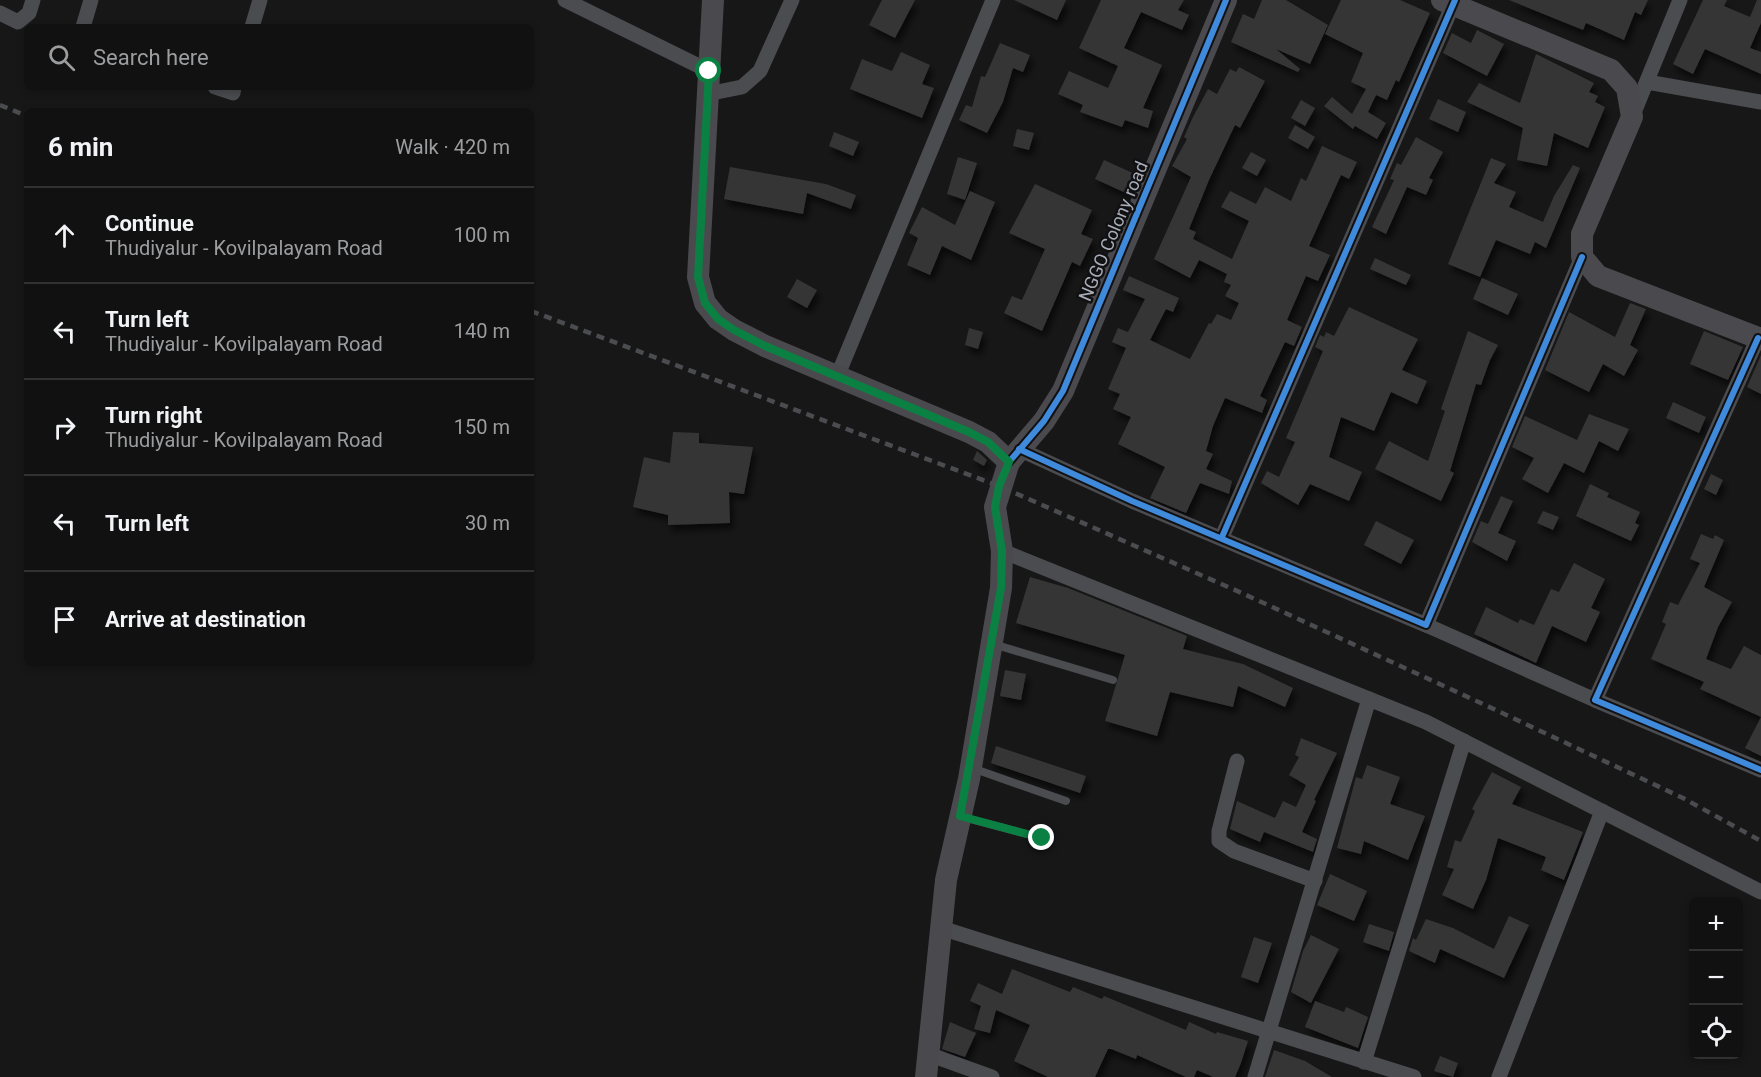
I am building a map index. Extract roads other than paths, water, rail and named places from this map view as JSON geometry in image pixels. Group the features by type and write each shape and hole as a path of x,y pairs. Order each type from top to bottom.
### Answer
{"main road":[{"path":"713,0 698,277 705,303 718,319 765,346 969,432 1014,455 999,486 995,507 1002,551 1001,588 971,768 946,880 926,1077"},
{"name":"NGGO Colony road","path":"1014,455 1044,421 1063,391 1226,0"},
{"path":"1450,2 1611,70 1627,88 1632,117 1582,234 1582,257 1598,276 1760,339"}],"street":[{"path":"0,13 18,22 29,13 33,0"},
{"path":"84,24 91,0"},
{"path":"253,24 260,0"},
{"path":"565,0 709,71"},
{"path":"707,94 742,87 759,71 792,0"},
{"path":"837,376 993,0"},
{"path":"1632,117 1680,0"},
{"path":"1222,537 1450,2"},
{"path":"1647,82 1761,102"},
{"path":"1426,625 1582,257"},
{"path":"1595,700 1760,339"},
{"path":"1014,455 1222,537 1761,770"},
{"path":"1002,551 1369,699 1464,741 1761,892"},
{"path":"1255,1077 1369,699"},
{"path":"1364,1062 1464,741"},
{"path":"1237,761 1219,831 1219,841 1234,851 1315,881"},
{"path":"1499,1077 1602,811"},
{"path":"941,928 1414,1077"},
{"path":"928,1054 992,1077"}],"lane":[{"path":"992,644 1113,680"},
{"path":"971,768 1066,801"},
{"path":"960,816 1042,838"}],"railway":[{"path":"0,105 24,115"},
{"path":"534,312 999,486 1244,594 1483,704 1683,798 1761,841"}]}
